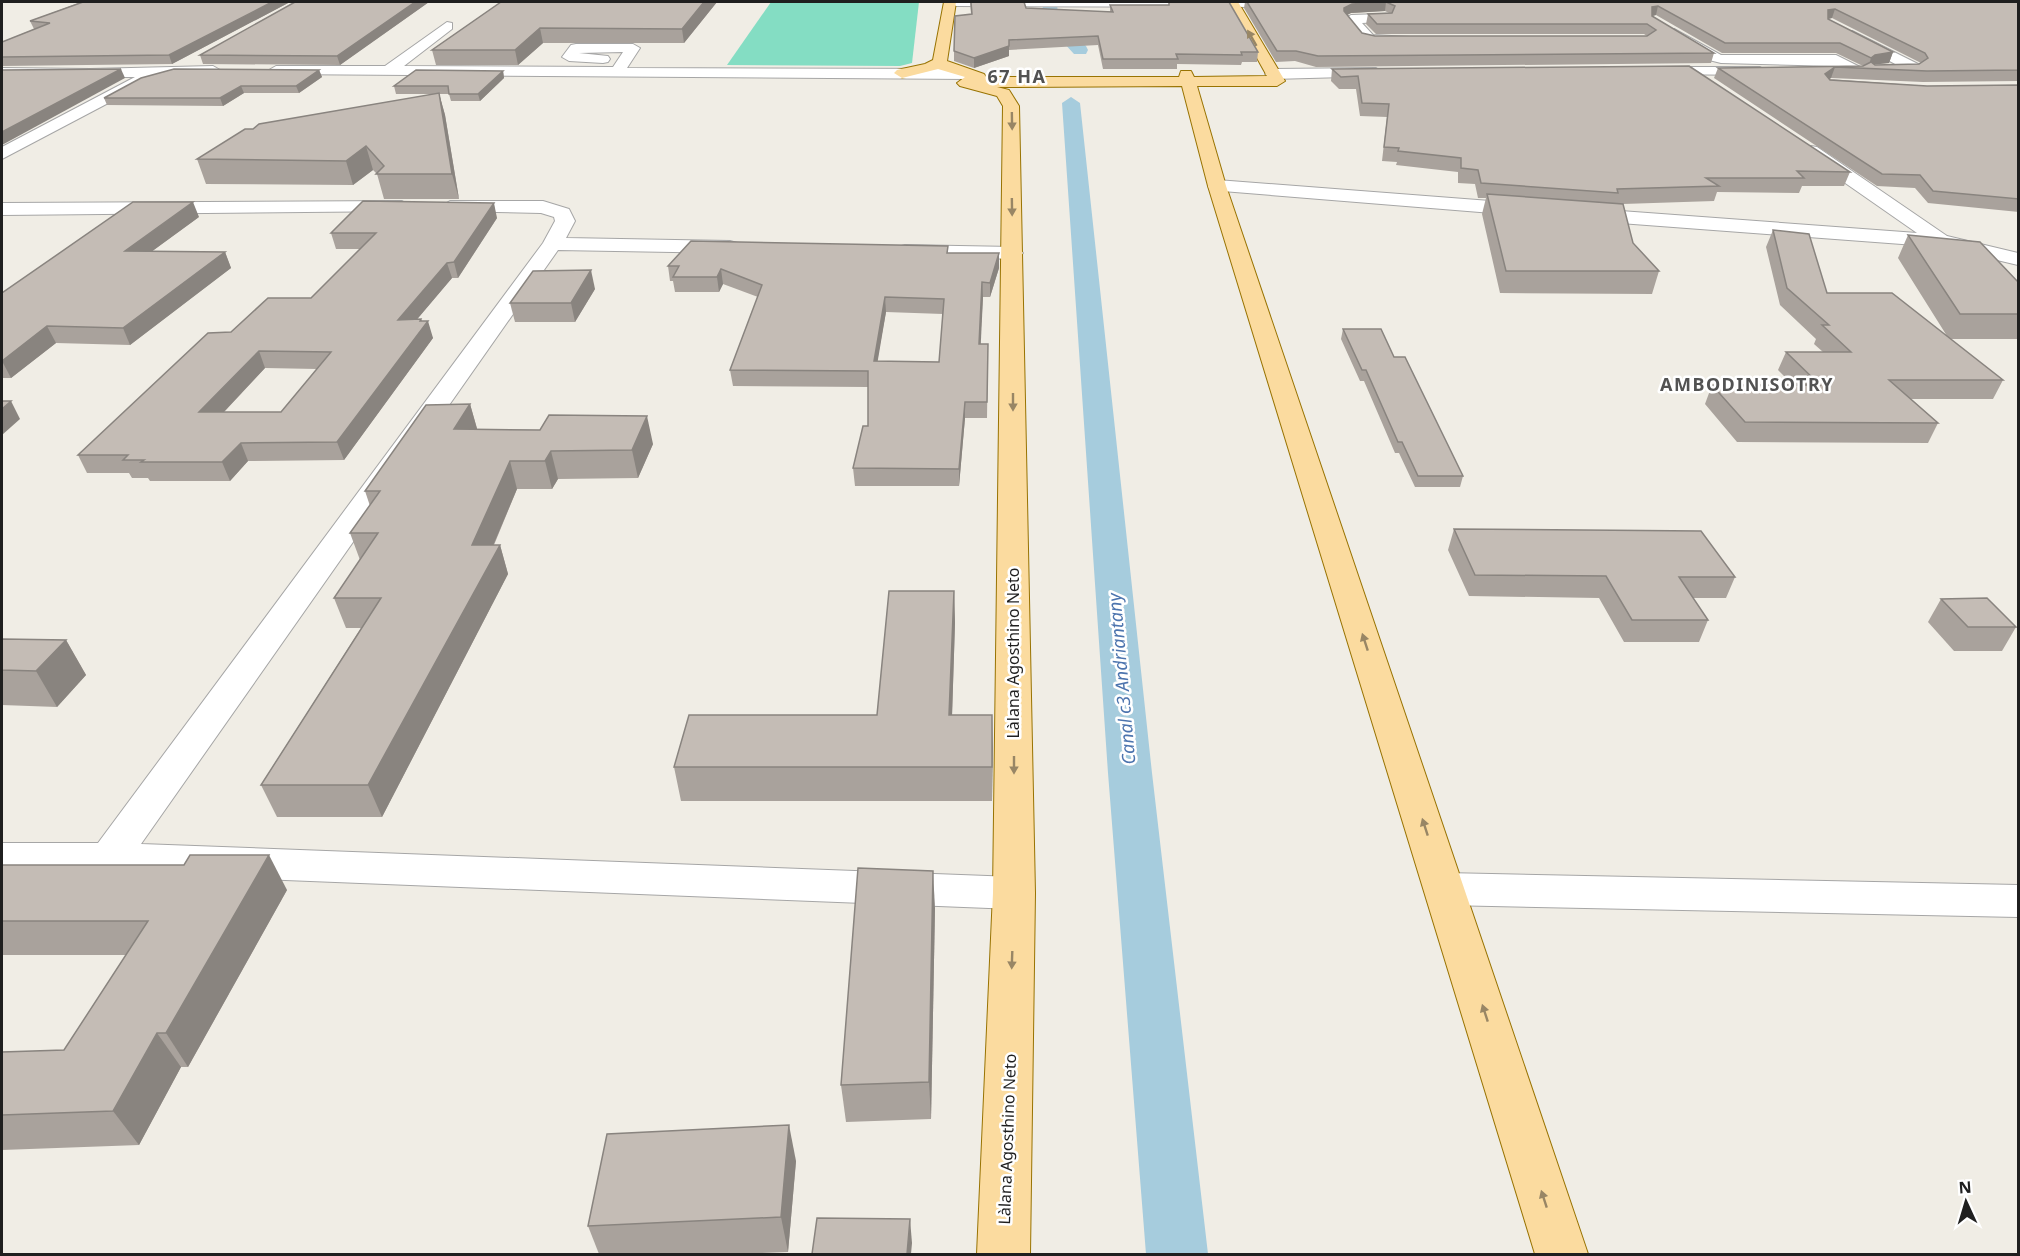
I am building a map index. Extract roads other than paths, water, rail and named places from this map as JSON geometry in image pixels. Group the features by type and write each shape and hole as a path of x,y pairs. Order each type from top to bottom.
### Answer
{"main road":[{"path":"902,73 930,68 940,62 950,2"},
{"path":"967,78 1275,77 1232,2"},
{"name":"Làlana Agosthino Neto","path":"940,62 967,78 1003,93 1011,106 1014,893 1004,1254"},
{"path":"1187,77 1217,186 1562,1254"}],"street":[{"path":"957,2 1303,3"},
{"path":"1420,40 1369,39 1351,19 1431,17"},
{"path":"388,71 447,26"},
{"path":"1665,27 1710,56 1721,59 1836,59 1859,78"},
{"path":"1815,84 1915,68 1842,30"},
{"path":"414,51 435,51"},
{"path":"2,154 138,80 176,70 203,55"},
{"path":"456,58 541,58 550,55"},
{"path":"1671,58 1702,79 1859,78"},
{"path":"617,72 626,59"},
{"path":"2,72 90,74 176,70 223,75 138,80 90,74"},
{"path":"388,71 902,73 967,78 258,75 388,71"},
{"path":"1643,76 1772,82"},
{"path":"1275,77 1394,77"},
{"path":"1800,144 1942,241"},
{"path":"1217,186 1942,241 2019,263"},
{"path":"2,209 543,207 562,213 565,221 552,244 110,858"},
{"path":"552,244 753,248"},
{"path":"883,250 1013,252"},
{"path":"2,858 110,858 1014,893"},
{"path":"1445,889 2019,901"}],"waterway":[{"path":"1050,2 1050,19 1080,50"},
{"name":"Canal c3 Andriantany","path":"1071,103 1130,773 1177,1254"}],"district":[{"name":"67 HA","path":"1017,76"},
{"name":"AMBODINISOTRY","path":"1747,384"}]}
